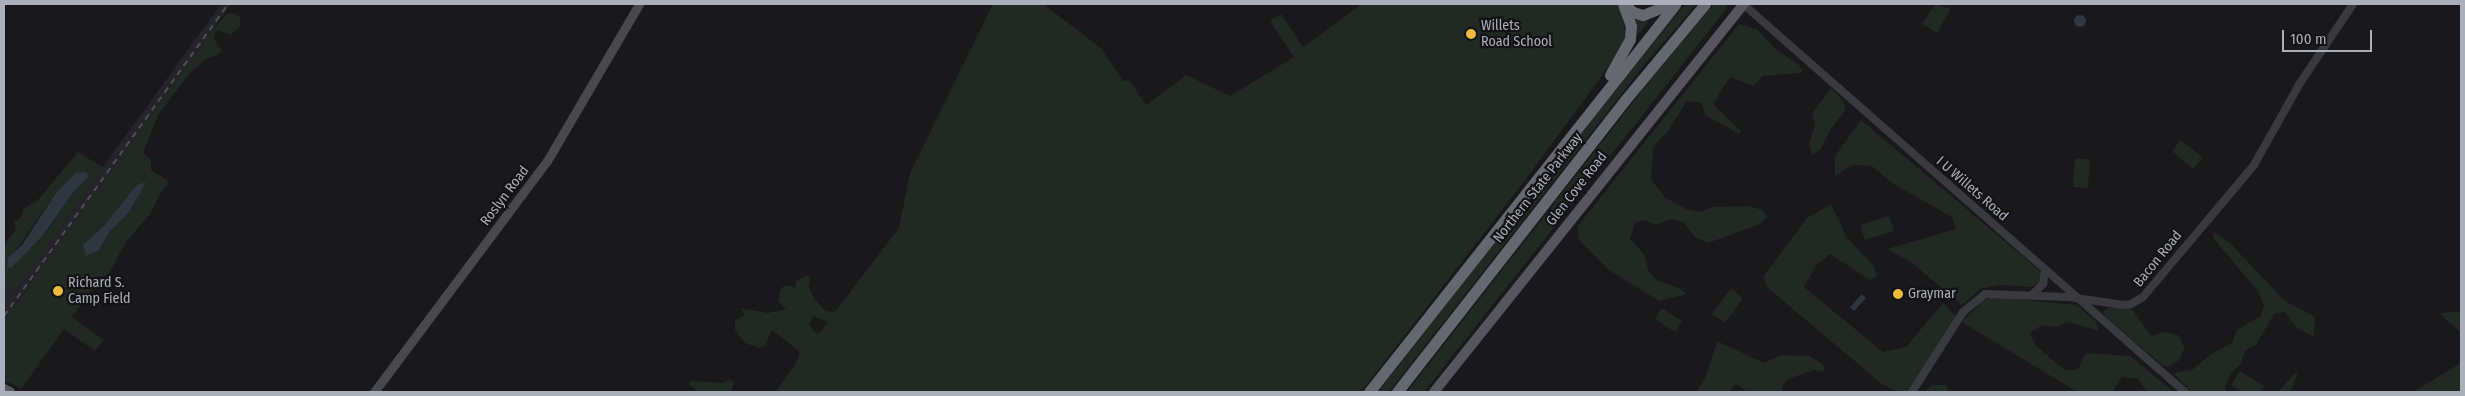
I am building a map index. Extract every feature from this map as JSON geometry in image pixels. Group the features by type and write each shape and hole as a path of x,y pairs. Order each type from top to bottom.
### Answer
{"highway":[{"path":"1624,4 1633,12 1643,15 1670,4"},
{"path":"1596,101 1629,44 1630,26 1624,4"},
{"name":"Northern State Parkway","path":"1369,392 1596,101 1675,4"},
{"name":"Northern State Parkway","path":"1398,392 1625,100 1705,4"}],"main road":[{"name":"Roslyn Road","path":"374,392 536,177 639,4"},
{"name":"Glen Cove Road","path":"1434,392 1743,4"},
{"path":"4,389 10,392"}],"street":[{"name":"I U Willets Road","path":"1743,4 2185,392"},
{"name":"Bacon Road","path":"1912,392 1942,343 1976,299 1998,292 2131,304 2143,297 2254,165 2300,83 2354,4"},
{"path":"2032,295 2043,284 2045,269"}],"shaded area":[{"path":"221,4 231,4 4,320 4,281 16,287"},
{"path":"993,4 1043,4 1101,48 1123,81 1129,80 1146,105 1186,75 1230,96 1294,57 1270,21 1281,14 1303,47 1362,4 1619,4 1628,40 1526,179 1361,392 775,392 795,365 800,352 772,330 765,346 759,348 745,343 735,330 735,321 745,315 740,308 768,313 786,309 778,301 781,288 786,285 796,288 796,281 807,275 811,278 809,287 814,299 826,311 835,312 899,228 910,173","holes":["813,316 828,322 818,335 809,325"]},
{"path":"1685,4 1697,4 1645,64 1389,392 1378,392 1597,111"},
{"path":"1714,4 1727,4 1727,8 1424,392 1407,392 1651,79"},
{"path":"1935,4 1951,9 1937,33 1922,24"},
{"path":"233,13 240,17 241,26 230,35 219,30 215,32 214,39 222,51 216,56 207,58 188,75 158,115 143,153 151,160 151,170 167,180 168,184 159,195 151,213 126,242 108,275 98,281 72,317 104,340 95,351 64,329 21,389 4,380 4,320 213,29 227,14"},
{"path":"2080,15 2086,21 2080,27 2074,21"},
{"path":"1638,17 1646,18 1648,22 1637,36 1634,34 1634,20"},
{"path":"1739,24 1757,29 1775,49 1798,64 1803,70 1801,73 1763,76 1753,86 1730,77 1713,104 1741,131 1739,134 1705,115 1702,103 1687,101 1668,131 1653,147 1651,180 1666,198 1686,209 1701,212 1712,207 1749,206 1763,210 1767,218 1758,225 1708,243 1696,238 1683,222 1671,219 1655,225 1643,220 1635,223 1630,239 1644,254 1649,272 1658,281 1679,288 1687,294 1659,301 1609,270 1579,240 1577,227"},
{"path":"1831,88 1844,102 1845,111 1830,130 1821,149 1812,155 1809,144 1815,126 1812,114"},
{"path":"1861,120 2039,270 2042,277 2038,283 2031,287 2000,285 1980,289 1962,305 1911,262 1887,249 1956,229 1952,217 1892,183 1872,166 1852,165 1835,176 1835,156"},
{"path":"2181,140 2203,158 2193,169 2172,151"},
{"path":"78,152 104,168 16,288 8,286 4,283 4,252 7,240 16,230 14,222 21,218 23,209 37,201","holes":["85,172 85,181 75,190 46,233 5,266 58,190 76,173"]},
{"path":"2075,158 2090,160 2088,188 2073,187"},
{"path":"85,172 89,176 75,190 45,233 12,267 7,268 8,258 22,245 58,190 76,173"},
{"path":"146,182 129,212 109,232 99,250 86,256 83,245 103,227 137,185"},
{"path":"1831,204 1847,238 1874,266 1877,276 1870,280 1830,254 1816,265 1804,287 1883,352 1906,347 1943,303 1956,316 1908,392 1898,392 1882,384 1768,288 1763,277 1807,218"},
{"path":"1889,216 1894,231 1865,240 1860,225"},
{"path":"2213,232 2229,242 2285,301 2315,317 2314,337 2297,328 2285,312 2274,314 2256,345 2245,350 2241,363 2231,373 2225,387 2227,392 2192,392 2173,373 2192,370 2211,354 2232,343 2237,330 2261,316 2264,305 2257,290 2214,239"},
{"path":"1731,288 1743,298 1725,323 1712,314"},
{"path":"1862,294 1866,298 1854,311 1850,307"},
{"path":"1994,297 2077,305 2096,322 2099,331 2069,322 2056,327 2042,325 2030,333 2036,346 2065,370 2078,369 2086,353 2130,356 2174,392 2147,392 2138,379 2122,377 2112,392 2077,392 1962,322 1984,300"},
{"path":"2109,307 2132,309 2151,336 2165,332 2178,335 2185,348 2178,361 2168,367 2162,365 2106,317 2103,312"},
{"path":"1662,308 1682,321 1675,332 1655,319"},
{"path":"2461,311 2461,333 2439,313"},
{"path":"1717,341 1764,363 1781,355 1809,356 1823,364 1825,372 1814,370 1788,379 1782,386 1782,392 1748,392 1736,384 1729,392 1696,392 1706,376"},
{"path":"2461,358 2461,392 2413,392 2459,364"},
{"path":"2240,371 2264,386 2260,392 2242,392 2231,385"},
{"path":"2298,373 2290,392 2278,392 2294,374"},
{"path":"730,379 734,383 731,392 699,392 688,384 692,381 723,383"},
{"path":"1932,385 1946,385 1948,392 1924,392"}],"railway":[{"path":"4,316 228,4"}],"place":[{"name":"Willets Road School","path":"1471,34"},
{"name":"Richard S. Camp Field","path":"58,291"},
{"name":"Graymar","path":"1898,294"}]}
